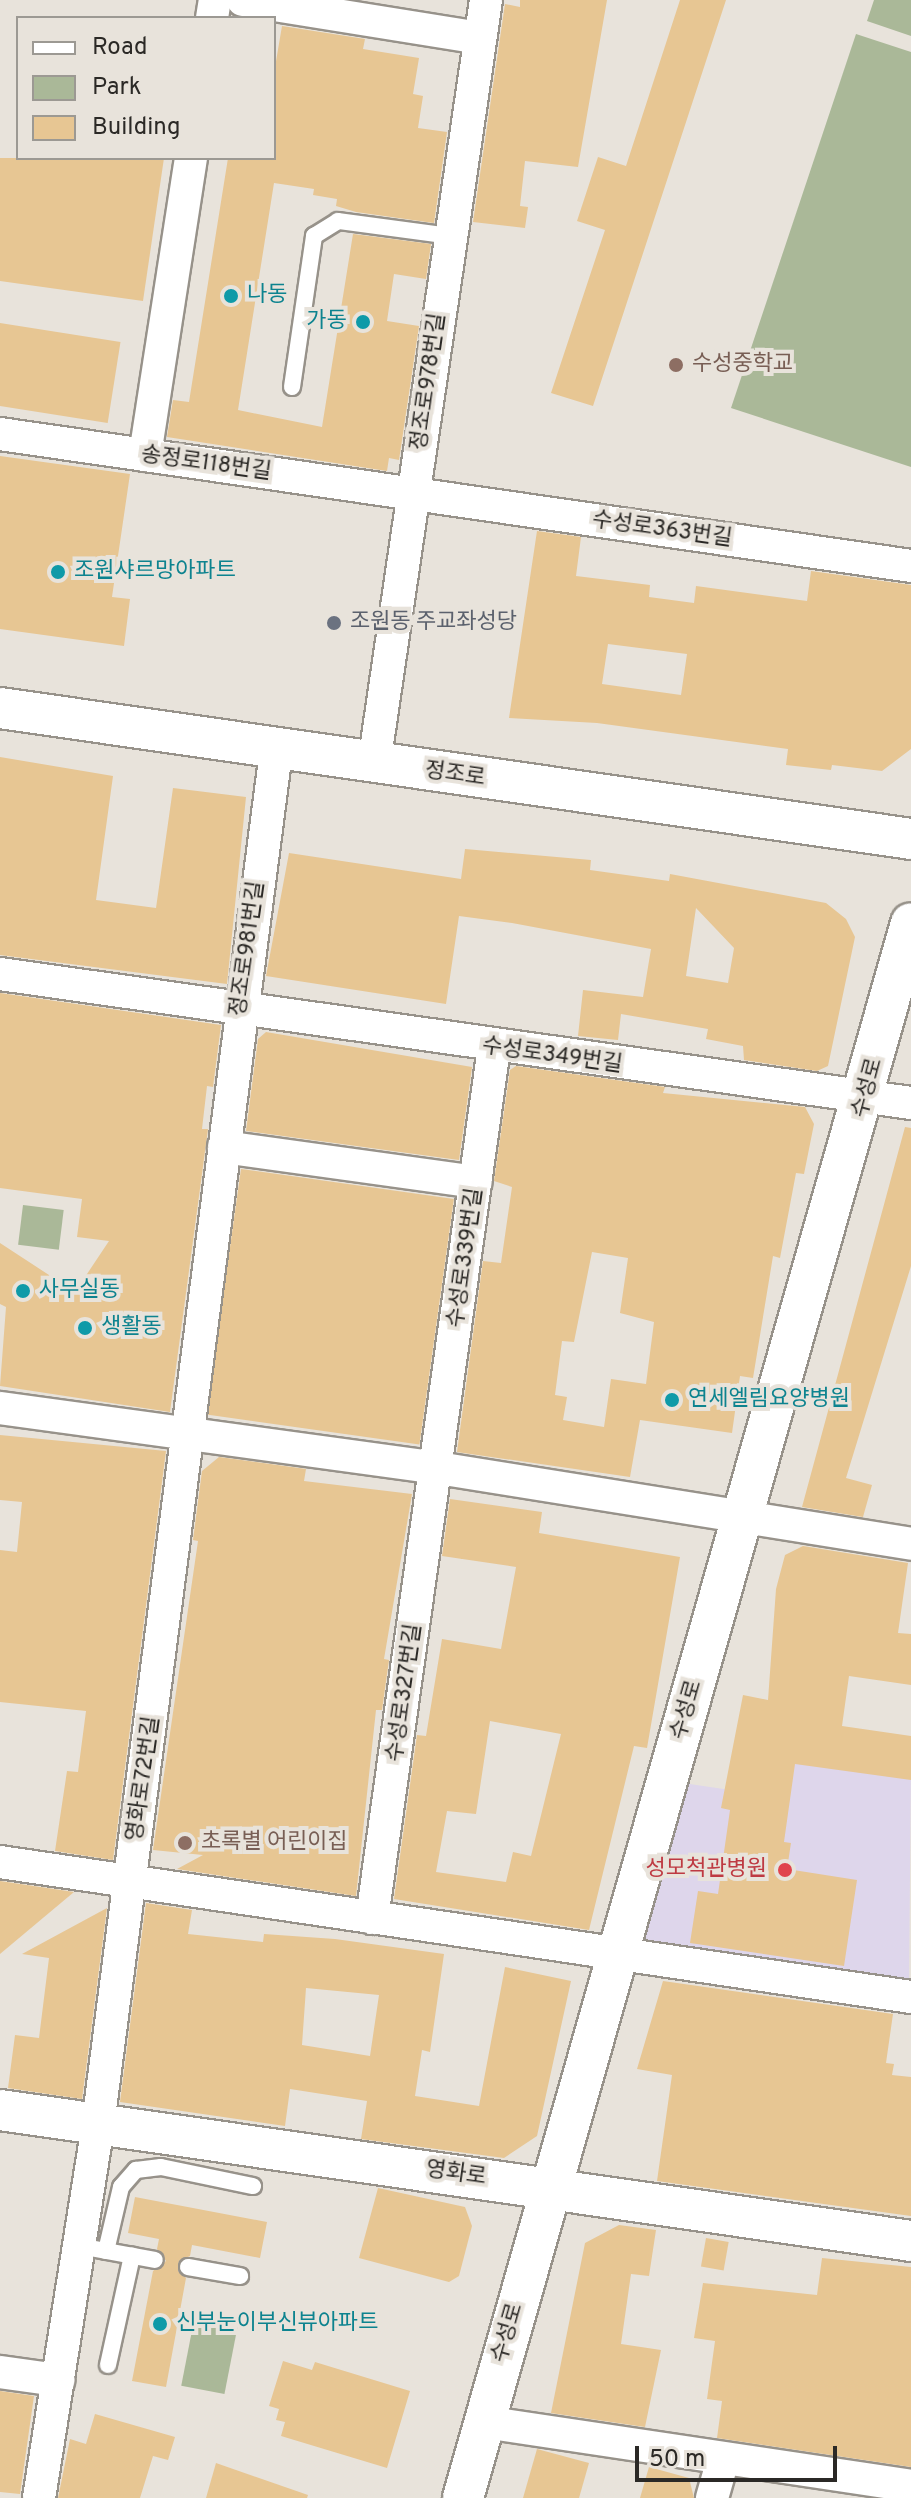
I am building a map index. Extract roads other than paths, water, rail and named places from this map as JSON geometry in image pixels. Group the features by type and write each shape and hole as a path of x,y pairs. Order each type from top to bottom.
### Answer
{"street":[{"path":"243,0 313,5 480,38"},
{"name":"정조로978번길","path":"374,764 486,0"},
{"path":"145,455 191,160"},
{"name":"송정로118번길","path":"0,434 412,494"},
{"name":"수성로363번길","path":"412,494 911,566"},
{"name":"정조로","path":"0,708 276,751 911,839"},
{"name":"정조로981번길","path":"191,1434 238,1010 276,751"},
{"name":"수성로","path":"463,2498 549,2188 866,1096 911,923"},
{"name":"수성로349번길","path":"0,974 494,1048 911,1103"},
{"name":"수성로339번길","path":"438,1468 494,1048"},
{"path":"224,1147 476,1182"},
{"path":"0,1408 438,1468 911,1544"},
{"name":"영화로72번길","path":"39,2498 58,2380 93,2248 98,2124 191,1434"},
{"name":"수성로327번길","path":"372,1918 438,1468"},
{"path":"0,1862 911,1997"},
{"name":"영화로","path":"0,2110 911,2241"},
{"path":"0,2372 58,2380"},
{"path":"484,2422 722,2462 911,2486"},
{"path":"712,2498 722,2462"}],"lane":[{"path":"292,387 314,236 338,221 451,236"},
{"path":"155,2260 93,2248 121,2187 136,2170 161,2167 253,2186"},
{"path":"108,2365 132,2256"},
{"path":"188,2267 240,2276"}],"place":[{"name":"나동","path":"231,296"},
{"name":"가동","path":"363,322"},
{"name":"수성중학교","path":"676,365"},
{"name":"조원샤르망아파트","path":"58,572"},
{"name":"조원동 주교좌성당","path":"334,623"},
{"name":"사무실동","path":"23,1291"},
{"name":"생활동","path":"85,1328"},
{"name":"연세엘림요양병원","path":"672,1400"},
{"name":"초록별 어린이집","path":"185,1843"},
{"name":"성모척관병원","path":"785,1870"},
{"name":"신부눈이부신뷰아파트","path":"160,2324"}]}
